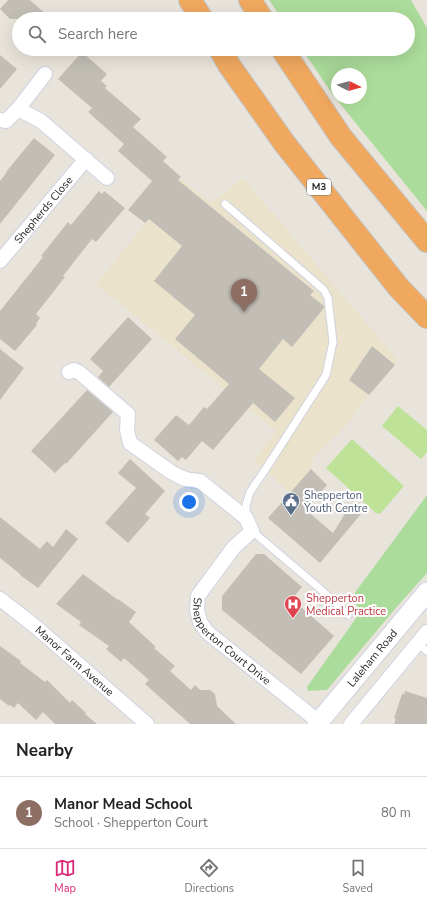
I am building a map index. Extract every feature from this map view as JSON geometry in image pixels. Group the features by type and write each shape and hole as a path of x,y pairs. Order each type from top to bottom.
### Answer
{"highway":[{"path":"190,0 198,12"},
{"path":"250,0 258,12"},
{"name":"M3","path":"224,56 285,144 399,288 427,317"},
{"path":"287,56 341,137 427,241"}],"main road":[{"name":"Laleham Road","path":"318,723 427,592"}],"street":[{"path":"0,120 6,121 18,109 45,74"},
{"path":"18,109 41,121 107,178"},
{"name":"Shepherds Close","path":"0,261 86,159"},
{"path":"69,372 74,370 80,372 128,414 127,430 130,444 176,474 189,480 200,481 249,524"},
{"name":"Shepperton Court Drive","path":"249,524 198,596 197,610 200,622 207,632 318,723"},
{"name":"Manor Farm Avenue","path":"0,599 36,627 147,724"},
{"path":"351,724 422,648 427,632"}],"lane":[{"path":"225,204 324,290 328,298 334,342 326,376 250,492 246,505 249,524 348,615"}],"shaded area":[{"path":"243,178 398,360 344,428 313,458 311,469 290,492 254,461 276,431 96,284 181,179 211,203"}],"green space":[{"path":"269,0 411,0 427,28 427,211 340,104 367,104 367,68 331,68 331,92 307,56 415,56 415,12 277,12"},
{"path":"398,406 427,430 427,452 421,459 382,426"},
{"path":"352,439 404,486 380,514 376,513 326,468"},
{"path":"427,495 427,573 327,690 308,691 307,687 359,614 354,594"}],"building":[{"path":"8,0 30,0 43,12 12,12 12,19 10,19 0,9"},
{"path":"0,55 17,69 0,89"},
{"path":"78,56 87,56 107,74 101,81 107,86 105,88 141,119 133,127 167,157 163,161 181,177 178,180 314,291 310,295 324,306 324,308 292,347 283,339 259,369 295,398 275,422 253,403 213,450 202,441 186,460 182,457 178,461 154,440 176,415 189,425 204,407 207,409 229,384 175,339 195,315 154,281 182,246 149,219 145,223 128,210 152,181 118,151 124,144 88,112 92,108 58,79"},
{"path":"34,138 55,155 0,224 0,181"},
{"path":"99,191 102,194 104,191 125,208 96,242 92,239 63,276 65,277 36,314 40,318 36,324 37,325 15,351 0,339 0,311 43,257 41,256 68,222 71,225"},
{"path":"128,317 152,339 109,387 98,377 103,371 90,359"},
{"path":"372,346 395,365 369,395 349,380"},
{"path":"0,349 24,368 0,400"},
{"path":"87,390 113,412 66,464 65,463 55,473 31,451"},
{"path":"130,459 165,491 145,514 150,518 128,543 105,523 136,488 118,473"},
{"name":"Shepperton Youth Centre","path":"311,469 327,485 306,510 333,533 351,504 361,514 320,563 268,518"},
{"path":"0,517 40,549 47,541 53,547 66,529 78,539 38,588 0,558"},
{"name":"Shepperton Medical Practice","path":"256,554 264,554 302,587 292,599 334,636 301,674 222,610 222,596"},
{"path":"83,574 136,612 129,622 156,647 154,648 175,666 170,671 191,690 195,685 200,690 210,690 215,694 217,706 236,724 190,724 145,684 149,680 124,658 121,662 106,649 109,646 79,625 81,622 56,604"},
{"path":"0,646 21,661 20,663 45,682 47,680 70,703 72,700 97,724 55,724 43,712 36,720 18,703 14,708 0,699"},
{"path":"405,691 427,698 427,724 394,724 396,719 394,718 402,694 404,694"}],"place":[{"name":"Manor Mead School","path":"244,312"},
{"name":"Shepperton Youth Centre","path":"291,516"},
{"name":"Shepperton Medical Practice","path":"293,619"}]}
